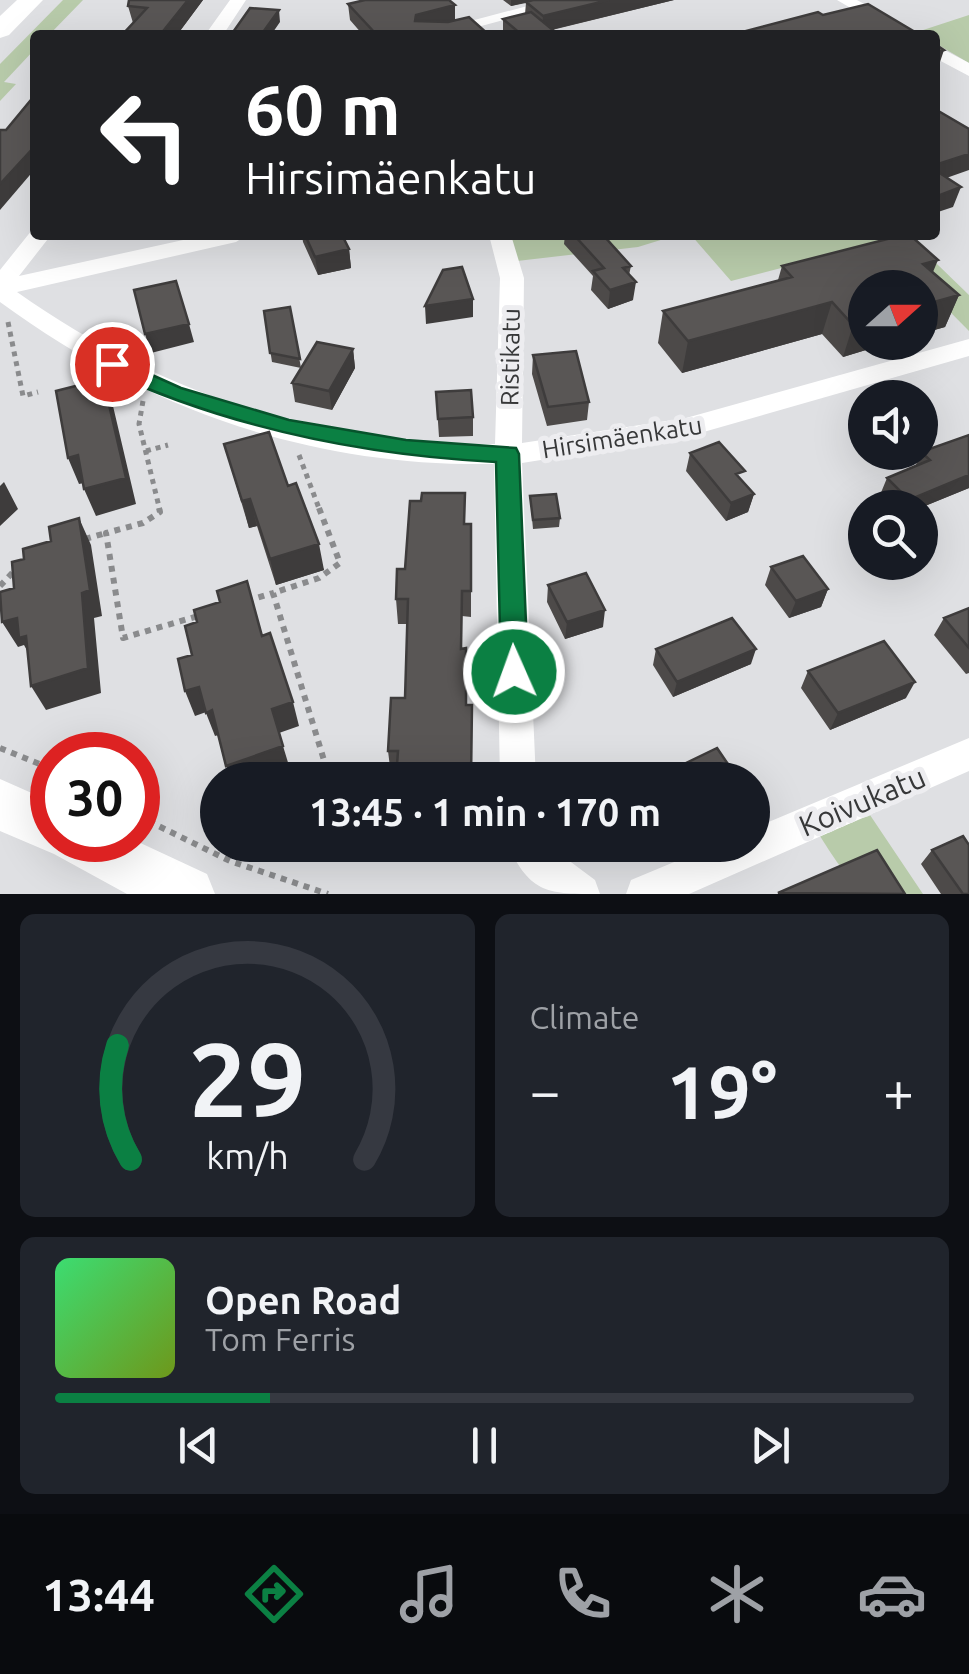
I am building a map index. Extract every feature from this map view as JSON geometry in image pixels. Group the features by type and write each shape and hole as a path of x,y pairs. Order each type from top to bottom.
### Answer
{"main road":[{"path":"0,30 31,0"},
{"path":"9,786 30,807"},
{"path":"121,862 187,894"}],"street":[{"path":"217,30 238,0"},
{"path":"447,30 570,0"},
{"path":"845,0 901,30"},
{"path":"940,53 969,71"},
{"path":"4,292 37,240"},
{"path":"4,292 216,240"},
{"name":"Ristikatu","path":"501,240 512,278 508,454 517,762"},
{"name":"Hirsimäenkatu","path":"4,292 152,386 236,415 406,449 508,454 648,436 722,420 969,347"},
{"name":"Koivukatu","path":"644,894 969,754"},
{"path":"537,862 581,894"}],"path":[{"path":"4,292 12,358 20,373 23,396 38,392"},
{"path":"74,542 143,523 160,512 140,411 152,386"},
{"path":"236,604 319,578 340,563 289,428"},
{"path":"146,451 168,445"},
{"path":"106,534 123,638 198,616"},
{"path":"0,586 27,558"},
{"path":"273,593 325,762"},
{"path":"0,748 30,760"},
{"path":"9,786 26,758"},
{"path":"160,828 193,847 280,881 328,894"}],"green space":[{"path":"63,0 83,0 54,30 33,30"},
{"path":"969,15 969,63 940,46 940,30 923,30"},
{"path":"30,34 30,54 4,82 16,84 0,101 0,64"},
{"path":"511,240 661,240 638,247 517,261"},
{"path":"695,240 912,240 969,295 969,331 938,300 938,270 909,270 881,242 731,281"},
{"path":"870,815 923,894 885,893 860,885 841,868 820,836"}],"building":[{"path":"129,0 188,0 164,30 127,30 147,8 128,6"},
{"path":"365,0 449,0 455,5 416,15 415,21 448,22 469,17 483,30 372,30 348,4"},
{"path":"609,0 543,16 526,2"},
{"path":"868,4 912,30 750,30 818,12 823,15"},
{"path":"250,8 279,10 265,30 235,30"},
{"path":"531,12 553,30 516,30 503,19"},
{"path":"30,101 30,151 0,184 0,130 6,130"},
{"path":"940,112 969,129 969,154 940,163"},
{"path":"940,173 961,187 940,195"},
{"path":"307,240 344,240 349,249 315,257"},
{"path":"579,240 608,240 631,266 623,268 636,282 610,290 593,271 604,268"},
{"path":"883,240 916,240 938,260 923,264 930,270 848,270 848,320 832,302 688,341 663,311 792,277 782,266"},
{"path":"462,267 473,299 425,306 443,270"},
{"path":"938,277 959,295 938,301"},
{"path":"176,281 189,324 145,334 134,290"},
{"path":"290,307 300,359 270,353 264,311"},
{"path":"317,342 353,349 329,391 292,383"},
{"path":"576,351 589,402 548,407 533,355"},
{"path":"103,379 126,478 84,489 78,455 68,458 56,391"},
{"path":"471,390 473,417 438,419 436,392"},
{"path":"269,432 288,486 296,483 319,544 270,559 250,499 242,501 224,444"},
{"path":"969,435 969,475 933,490 899,490 887,478 906,470 938,470 938,446"},
{"path":"719,442 745,471 736,474 754,494 731,503 690,453"},
{"path":"422,493 465,493 464,524 471,524 471,591 462,591 461,649 466,648 466,705 472,705 471,762 397,762 398,751 388,751 391,698 405,698 408,599 396,599 397,569 405,569 410,501 421,501"},
{"path":"556,494 560,518 533,520 530,496"},
{"path":"79,518 90,590 82,593 88,668 31,686 26,636 19,638 17,618 2,622 0,592 14,588 12,562 24,559 23,549 51,541 49,527"},
{"path":"803,556 828,589 796,601 771,567"},
{"path":"586,573 605,610 567,622 548,585"},
{"path":"247,581 262,636 270,633 293,702 272,709 283,746 237,762 225,762 212,710 206,713 199,687 185,691 178,659 192,655 185,626 197,622 194,610 220,602 217,591"},
{"path":"969,608 969,648 944,618"},
{"path":"732,618 756,649 677,682 656,649"},
{"path":"884,641 915,682 838,713 808,671"},
{"path":"717,748 727,762 688,762"},
{"path":"963,836 969,845 969,894 963,894 932,850"},
{"path":"877,850 905,894 778,893"}],"route":[{"path":"112,364 152,386 236,415 289,428 406,449 508,454 514,672"}]}
